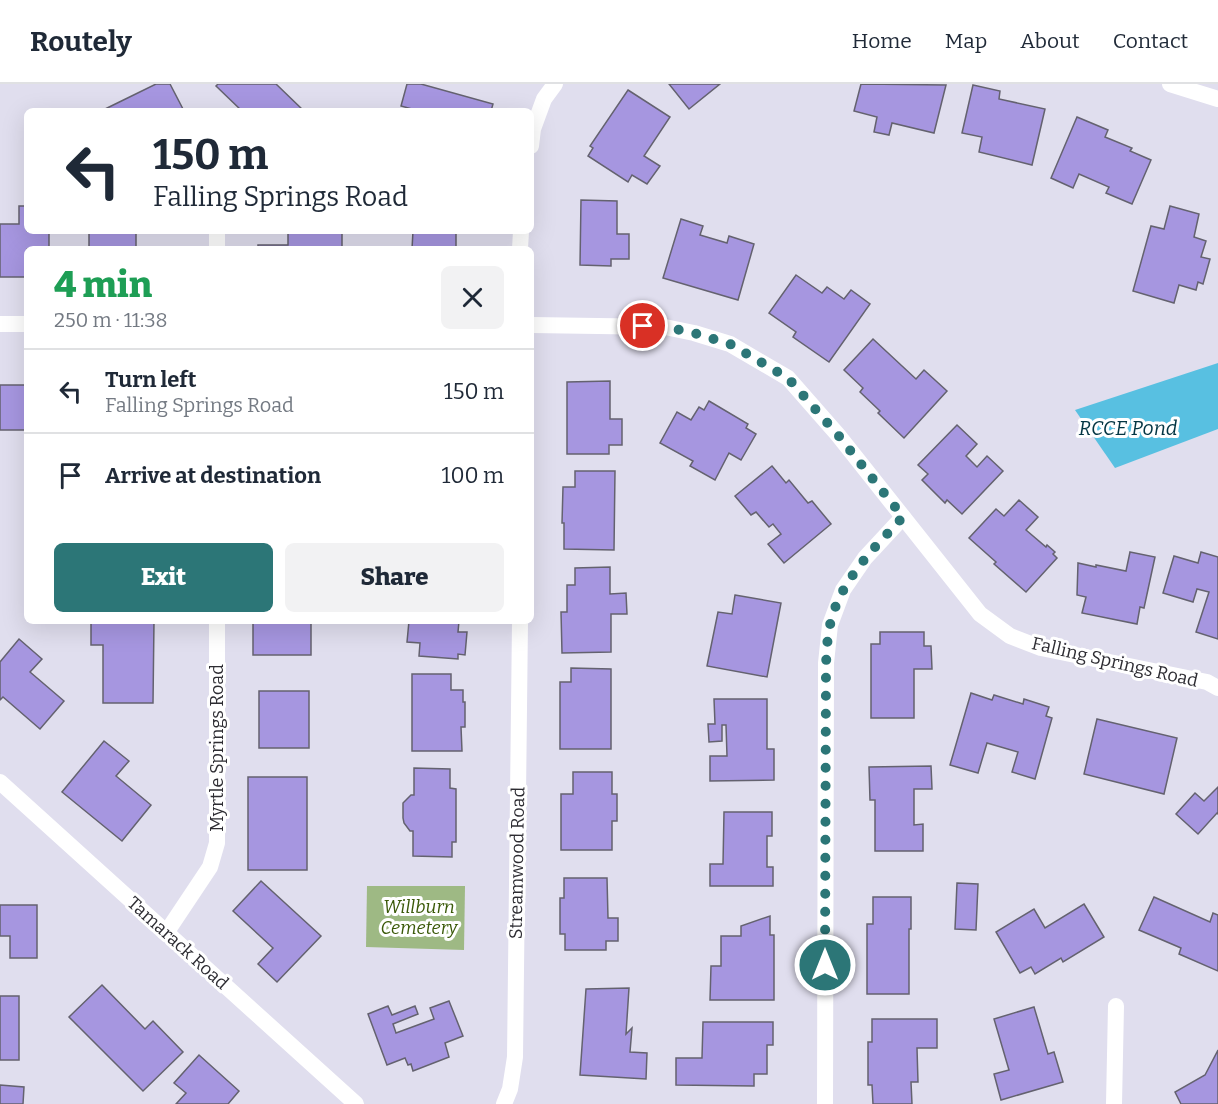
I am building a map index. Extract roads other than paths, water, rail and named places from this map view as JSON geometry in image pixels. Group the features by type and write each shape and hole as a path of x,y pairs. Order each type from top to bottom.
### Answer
{"street":[{"path":"534,126 544,99 555,84"},
{"path":"1170,84 1218,99"},
{"path":"0,324 24,324"},
{"name":"Falling Springs Road","path":"534,325 665,327 730,344 788,378 838,435 980,615 1010,636 1041,648 1207,682 1218,688"},
{"path":"825,1104 826,675 830,625 843,590 865,558 903,517"},
{"name":"Myrtle Springs Road","path":"166,933 210,867 218,843 217,624"},
{"name":"Streamwood Road","path":"504,1104 510,1089 515,1058 520,624"},
{"name":"Tamarack Road","path":"0,782 356,1104"},
{"path":"1114,1104 1116,1006"}],"water":[{"name":"RCCE Pond","path":"1218,363 1218,429 1115,468 1075,410"}],"park label":[{"name":"Willburn Cemetery","path":"419,917"}]}
